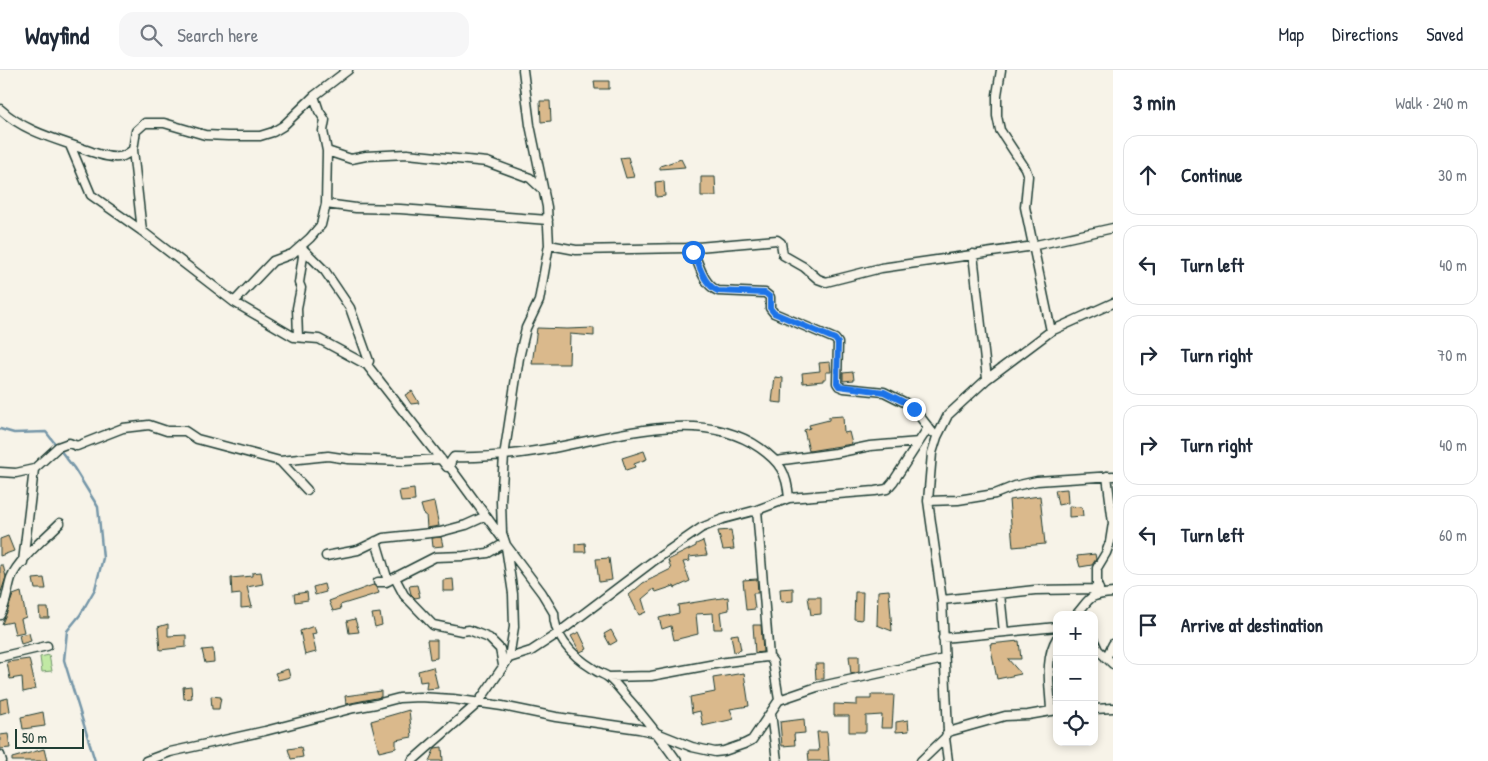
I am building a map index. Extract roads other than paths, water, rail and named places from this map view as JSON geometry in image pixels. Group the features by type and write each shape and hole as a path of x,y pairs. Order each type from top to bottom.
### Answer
{"street":[{"path":"142,231 133,153 136,131 145,123 164,123 205,135 260,136 283,126 314,96 348,70"},
{"path":"412,761 478,703 508,658 514,627 501,501 504,456 522,344 526,328 539,301 549,245 544,191 530,125 523,70"},
{"path":"1002,70 997,95 997,116 1000,130 1025,168 1028,176 1025,207 1051,331"},
{"path":"234,302 273,261 292,254 321,225 326,204 327,152 323,131 325,120 319,111 314,96"},
{"path":"0,109 11,119 46,137 104,157 122,157 133,153"},
{"path":"70,145 91,195 142,231 234,302 294,337 319,339 366,365 447,467 450,467 542,593 554,613 558,634 576,657 597,672 608,677 657,733 677,761"},
{"path":"327,152 351,159 366,156 407,154 487,162 530,178 544,191"},
{"path":"326,204 356,208 400,209 548,220"},
{"path":"549,245 576,250 691,247 777,240 782,243 783,255 804,267 818,280 826,282 881,268 1033,246 1113,228"},
{"path":"298,337 297,308 301,288 299,283 303,256 301,246"},
{"path":"301,246 325,271 350,308 369,361 366,365"},
{"path":"691,247 703,275 713,289 718,291 765,293 770,297 770,308 774,313 837,341 837,383 839,386 890,394 914,409 937,437"},
{"path":"973,254 988,378"},
{"path":"948,761 942,600 928,501 932,453 937,437 948,415 988,378 1051,331 1113,304"},
{"path":"0,472 16,473 34,469 58,447 69,443 77,446 123,428 149,425 168,431 185,431 197,439 280,461 328,456 348,459 404,461 441,459"},
{"path":"450,467 454,457 504,456 626,432 693,426 732,434 750,441 782,467 786,477 789,498"},
{"path":"508,658 531,651 558,634 652,562 701,528 789,498 887,489 928,428"},
{"path":"776,461 836,453 870,446 919,442"},
{"path":"280,461 307,490"},
{"path":"22,562 34,469"},
{"path":"928,501 958,500 995,494 1015,486 1038,481 1110,476 1113,523 1108,548 1097,568 1099,591"},
{"path":"757,510 769,657 773,662 780,700"},
{"path":"326,556 358,550 382,538 440,532 466,526 486,516"},
{"path":"0,615 6,602 11,578 22,562 60,522"},
{"path":"376,541 392,579 404,595 433,625 462,631 469,630 490,638 500,649 504,665"},
{"path":"378,582 392,579 435,557 464,556 488,552 505,543"},
{"path":"942,600 1035,590 1113,593"},
{"path":"1081,611 1084,603 1099,591"},
{"path":"1000,594 1004,632"},
{"path":"943,638 1053,627"},
{"path":"1106,658 1113,644"},
{"path":"0,657 47,646"},
{"path":"1053,646 1049,665 1053,701"},
{"path":"1098,652 1113,664"},
{"path":"608,677 651,676 763,656 769,657"},
{"path":"146,761 170,752 399,698 445,699 502,706 556,718 639,729 657,733 692,747 715,752 724,751 752,740 780,700 817,687 944,659"},
{"path":"1098,710 1113,708"},
{"path":"921,761 947,735 1005,716 1028,715 1053,710"},
{"path":"771,714 778,761"},
{"path":"0,755 2,761"}],"waterway":[{"path":"0,429 14,433 46,432 74,468 98,507 103,558 95,589 80,615 67,631 64,660 95,761"}]}
